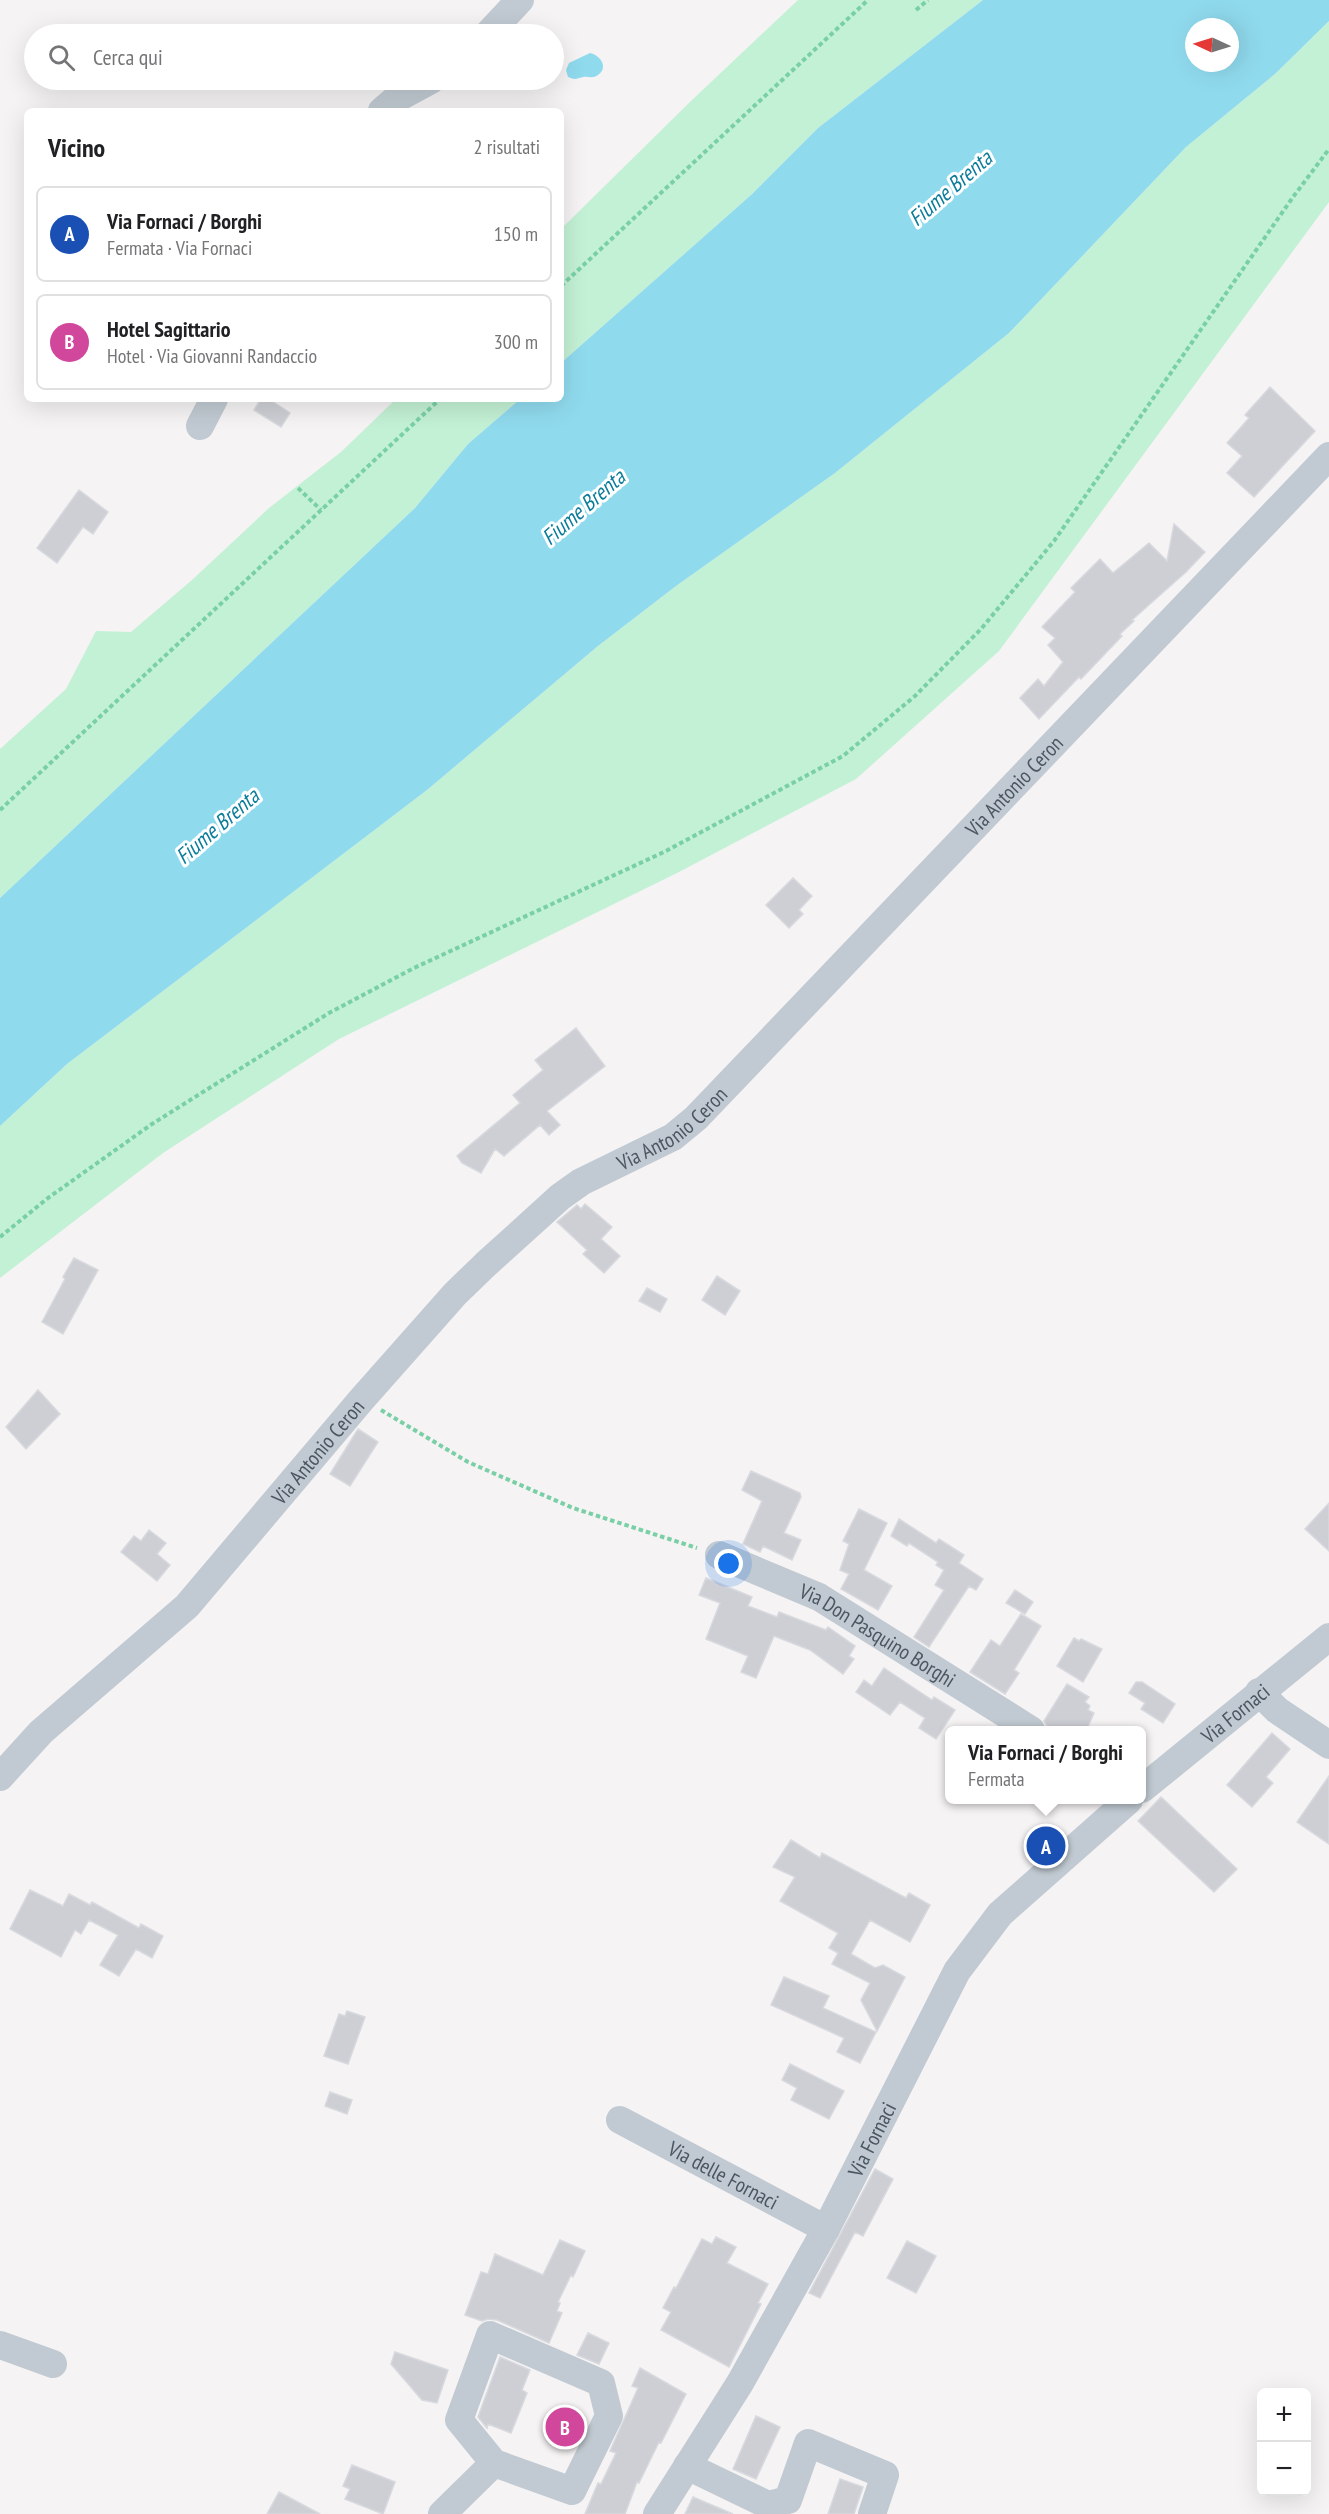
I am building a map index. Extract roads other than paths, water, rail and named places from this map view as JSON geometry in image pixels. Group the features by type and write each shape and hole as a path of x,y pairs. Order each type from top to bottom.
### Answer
{"street":[{"path":"497,24 520,0"},
{"path":"385,108 413,90"},
{"path":"200,426 212,402"},
{"name":"Via Antonio Ceron","path":"0,1777 41,1732 187,1606 362,1399 455,1294 560,1197 588,1178 673,1137 696,1118 1329,456"},
{"name":"Via Don Pasquino Borghi","path":"719,1555 819,1597 1023,1726"},
{"name":"Via Fornaci","path":"1146,1786 1329,1637"},
{"path":"1259,1692 1277,1710 1329,1745"},
{"name":"Via Fornaci","path":"657,2514 740,2383 826,2229 957,1971 1000,1914 1124,1804"},
{"name":"Via delle Fornaci","path":"620,2120 826,2229"},
{"path":"490,2335 601,2383 609,2416 572,2491 494,2463 459,2420 490,2335"},
{"path":"0,2345 53,2364"},
{"path":"687,2466 768,2505 788,2500 808,2443 885,2475 872,2514"},
{"path":"442,2514 494,2463"}],"water":[{"name":"Fiume Brenta","path":"983,0 1329,0 1329,21 1275,74 1186,147 1009,333 835,473 676,586 598,646 427,790 67,1064 0,1126 0,898 415,508 468,444 517,402 564,402 564,360 751,195 818,128"},
{"path":"590,53 602,62 601,72 594,77 572,79 568,77 566,70 569,63"}],"place":[{"name":"Via Fornaci / Borghi","path":"1046,1846"},
{"name":"Hotel Sagittario","path":"565,2427"}]}
